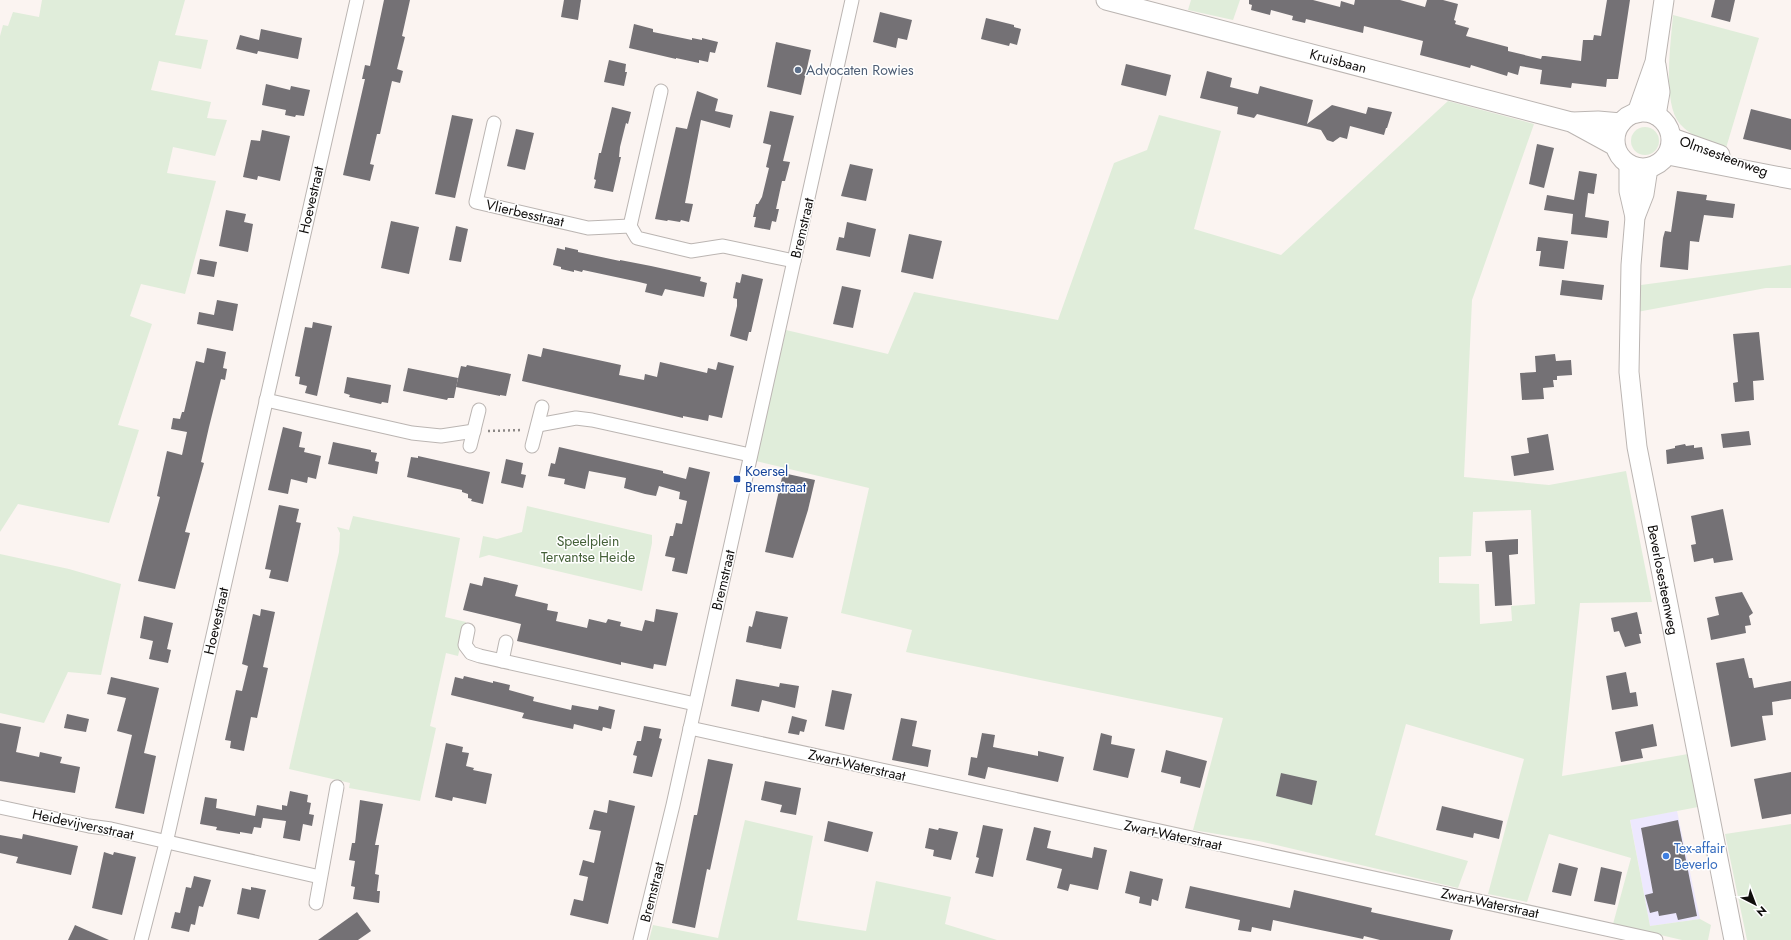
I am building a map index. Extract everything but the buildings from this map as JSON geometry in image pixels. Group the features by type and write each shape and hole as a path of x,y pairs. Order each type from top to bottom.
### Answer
{"street":[{"name":"Hoevestraat","path":"141,940 166,843 357,0"},
{"name":"Bremstraat","path":"640,940 690,728 852,0"},
{"name":"Kruisbaan","path":"1106,0 1571,122 1615,146"},
{"path":"1629,118 1649,112 1656,115 1667,125 1670,146 1656,166 1638,168 1629,165 1619,154 1615,146 1616,133 1629,118 1655,62 1664,0"},
{"path":"1655,62 1660,92 1656,115"},
{"path":"661,92 630,226 637,238 691,251 723,246 794,261"},
{"name":"Kruisbaan","path":"1571,122 1629,118"},
{"name":"Vlierbesstraat","path":"494,123 476,202 588,228 630,226"},
{"name":"Olmsesteenweg","path":"1670,146 1784,177"},
{"name":"Beverlosesteenweg","path":"1629,165 1629,191 1636,217"},
{"name":"Beverlosesteenweg","path":"1648,168 1644,194 1636,217 1631,265 1629,372 1637,447 1734,940"},
{"path":"266,400 412,433 442,436 474,431"},
{"path":"532,446 542,406"},
{"path":"470,446 479,410"},
{"path":"538,425 576,418 592,420 750,455"},
{"path":"468,630 465,646 471,653 695,704"},
{"path":"502,661 506,642"},
{"name":"Zwart-Waterstraat","path":"690,728 1656,940"},
{"path":"316,903 337,787"},
{"name":"Heidevijversstraat","path":"0,807 89,826 111,829 166,843"},
{"path":"166,843 320,877"}],"path":[{"path":"474,431 531,429 538,425"}],"shaded area":[{"name":"Tex-affair Beverlo","path":"1677,811 1700,919 1650,926 1630,819"}],"green space":[{"path":"42,0 185,0 175,35 208,40 201,69 159,61 151,90 211,102 207,118 227,120 215,156 173,147 167,173 216,181 185,294 141,284 130,316 152,324 118,425 139,430 109,523 18,504 0,532 0,36 3,25 8,26 13,12 39,17"},
{"path":"1191,0 1240,0 1233,20 1188,10"},
{"path":"1673,15 1759,38 1726,148 1690,133 1680,124 1674,114 1669,87"},
{"path":"1448,101 1534,124 1472,300 1464,477 1549,485 1626,471 1652,602 1580,603 1562,776 1688,754 1698,807 1630,820 1650,926 1700,919 1711,925 1708,940 1682,940 1613,924 1631,858 1549,834 1527,902 1488,894 1524,759 1406,724 1375,835 1468,861 1458,888 1259,841 1193,830 1223,718 906,652 912,630 841,613 869,488 756,461 786,330 888,354 914,292 1058,320 1114,163 1147,150 1159,115 1221,131 1194,229 1281,255","holes":["1531,510 1535,604 1511,606 1512,621 1480,624 1479,584 1439,583 1439,557 1471,556 1473,512"]},
{"path":"1645,127 1655,131 1659,141 1655,151 1645,155 1635,151 1631,141 1635,131"},
{"path":"1791,265 1791,288 1766,288 1637,312 1641,285"},
{"name":"Speelplein Tervantse Heide","path":"527,506 652,535 652,543 642,591 489,555 479,558 483,536 497,539 522,532"},
{"path":"353,516 460,538 445,617 466,622 458,656 446,653 430,726 436,728 420,801 349,788 350,783 289,769 339,552 340,533 337,527 349,530"},
{"path":"0,554 69,569 121,584 101,675 68,672 44,723 0,713"},
{"path":"745,820 813,836 797,920 866,931 876,881 951,897 945,924 997,940 649,940 653,925 718,938"},
{"path":"1791,824 1791,940 1747,940 1725,834"}],"place":[{"name":"Advocaten Rowies","path":"798,70"},
{"name":"Koersel Bremstraat","path":"737,479"},
{"name":"Tex-affair Beverlo","path":"1666,856"}]}
